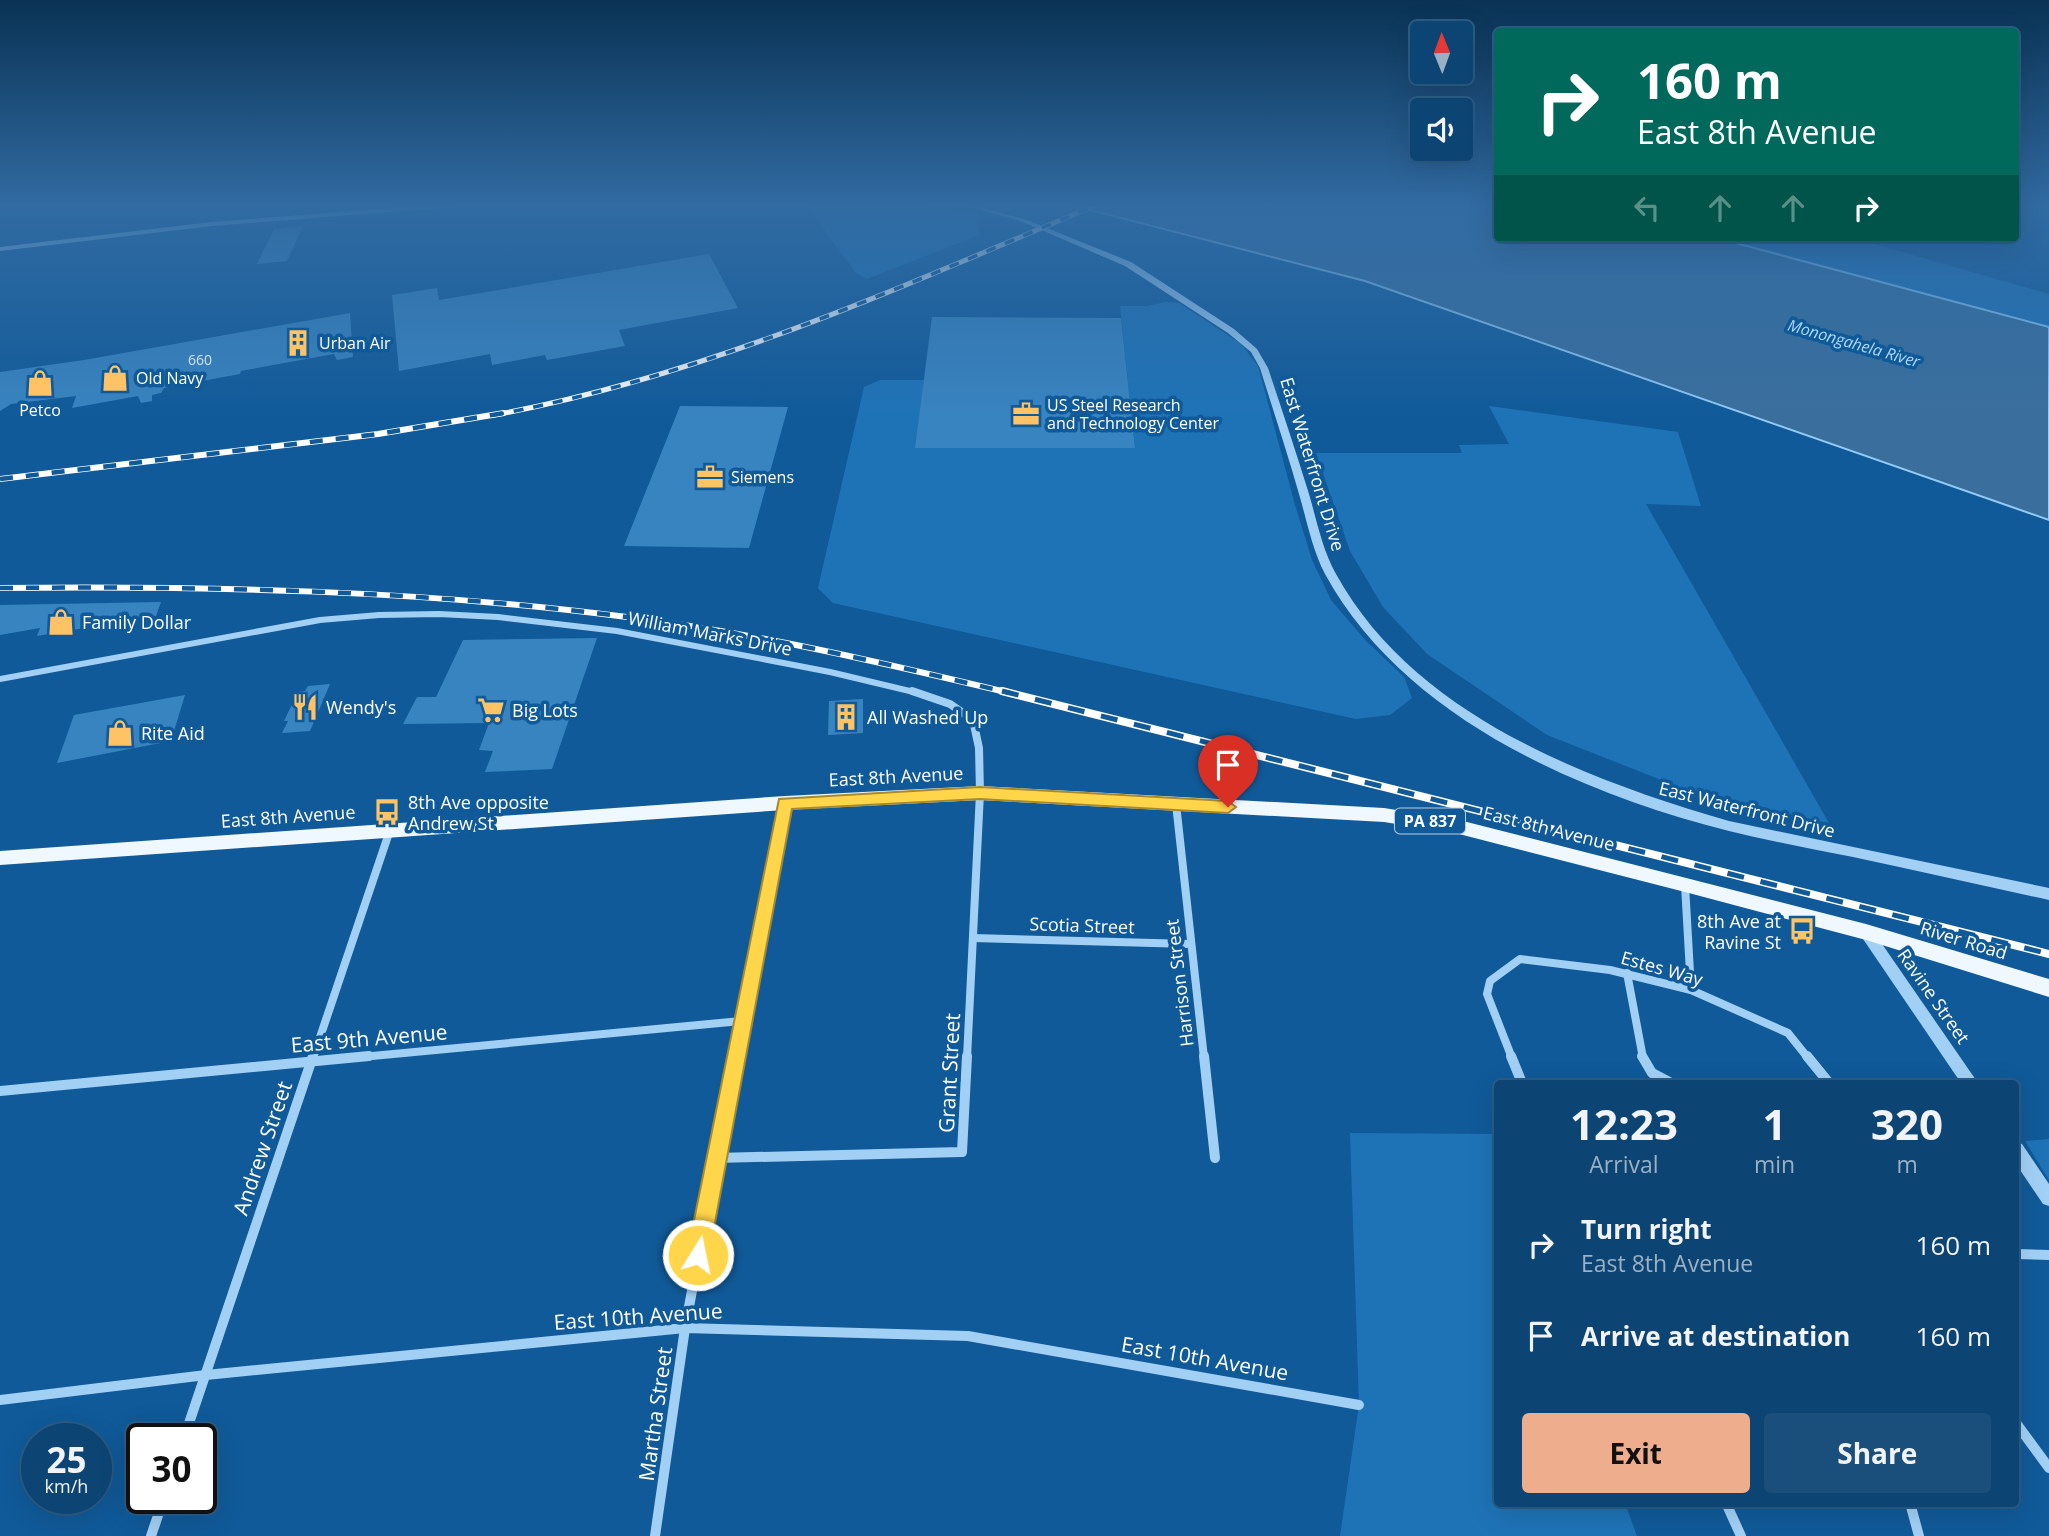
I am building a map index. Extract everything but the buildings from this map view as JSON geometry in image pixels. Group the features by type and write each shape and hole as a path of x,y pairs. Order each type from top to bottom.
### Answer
{"main road":[{"name":"East 8th Avenue","path":"0,858 785,803 980,793 1419,819 1498,836 1866,932"},
{"name":"River Road","path":"1866,932 2049,988"}],"street":[{"name":"East Waterfront Drive","path":"1143,275 1231,331 1254,351 1270,386 1320,550 1344,598 1380,643 1405,668 1476,722 1549,762 1591,781 1683,814 2049,894"},
{"name":"William Marks Drive","path":"0,679 359,615 459,615 633,632 831,672 948,703 973,720 979,748 980,793"},
{"name":"Grant Street","path":"716,1158 962,1152 980,793"},
{"name":"Martha Street","path":"655,1536 685,1328 741,1021 785,803"},
{"name":"Harrison Street","path":"1176,804 1215,1158"},
{"name":"Andrew Street","path":"189,1423 390,830"},
{"path":"1685,884 1691,990"},
{"name":"Ravine Street","path":"1866,932 1968,1080"},
{"name":"Scotia Street","path":"973,938 1190,944"},
{"name":"Estes Way","path":"1521,1080 1487,994 1490,981 1520,959 1627,973 1691,990 1788,1033 1827,1080"},
{"path":"1627,973 1640,1055 1652,1073 1665,1080"},
{"name":"East 9th Avenue","path":"0,1091 741,1021"},
{"path":"2019,1154 2049,1198"},
{"path":"2019,1254 2049,1255"},
{"name":"East 10th Avenue","path":"0,1400 206,1375 685,1328 968,1336 1359,1405"},
{"path":"2019,1427 2049,1468"},
{"path":"1728,1507 1741,1536"},
{"path":"1911,1507 1919,1536"},
{"path":"150,1536 158,1514"}],"shaded area":[{"path":"859,275 878,275 867,279"},
{"path":"1854,275 1981,275 2049,294 2049,327"},
{"path":"1166,302 1179,303 1241,344 1258,366 1312,560 1331,600 1366,641 1404,677 1412,698 1390,715 1356,719 833,603 818,588 864,387 880,380 924,380 916,447 1135,448 1120,306 1147,306"},
{"path":"1489,406 1678,432 1701,506 1646,504 1829,823 1702,796 1547,735 1427,654 1383,607 1350,551 1316,453 1462,453 1459,445 1509,444"},
{"path":"1350,1133 1494,1134 1494,1507 1626,1507 1637,1536 1340,1536 1359,1405"},
{"path":"2049,1139 2049,1180 2025,1141"}],"water":[{"name":"Monongahela River","path":"1341,275 1854,275 2049,327 2049,520"}],"railway":[{"path":"501,414 573,398 727,353 803,326 929,275"},
{"path":"0,479 378,434 501,414"},
{"path":"494,415 501,414"},
{"path":"0,588 235,589 392,595 549,608 627,617 771,640 1010,693"},
{"path":"1002,691 1010,693"},
{"path":"1010,693 2049,954"}],"place":[{"name":"Urban Air","path":"298,343"},
{"name":"Old Navy","path":"115,378"},
{"name":"Petco","path":"40,383"},
{"name":"US Steel Research and Technology Center","path":"1026,414"},
{"name":"Siemens","path":"710,477"},
{"name":"Family Dollar","path":"61,622"},
{"name":"Wendy's","path":"305,707"},
{"name":"Big Lots","path":"491,710"},
{"name":"All Washed Up","path":"846,717"},
{"name":"Rite Aid","path":"120,733"},
{"name":"8th Ave opposite Andrew St","path":"387,812"},
{"name":"8th Ave at Ravine St","path":"1802,931"}],"route":[{"path":"698,1255 785,803 980,793 1228,807"}]}
